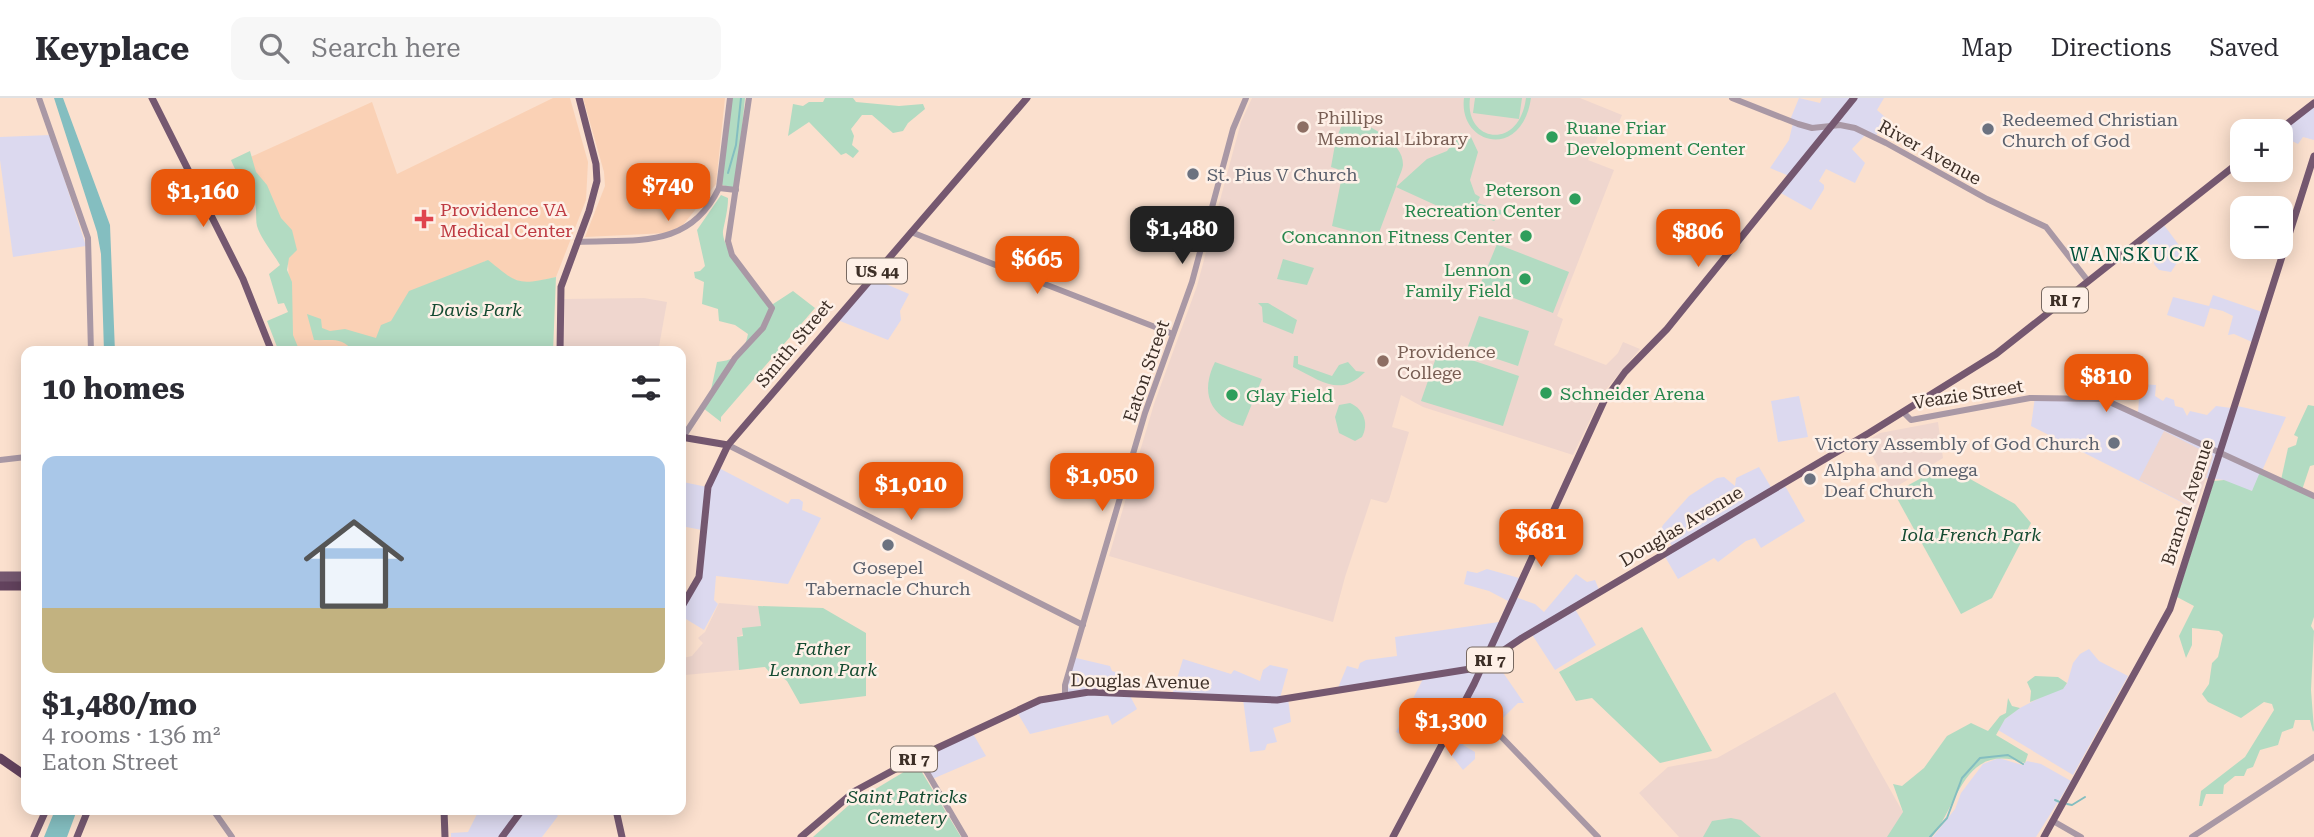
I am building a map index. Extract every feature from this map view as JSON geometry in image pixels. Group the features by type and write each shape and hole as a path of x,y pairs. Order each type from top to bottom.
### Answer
{"highway":[{"path":"0,584 21,584"},
{"path":"0,758 21,773"}],"main road":[{"path":"152,98 243,279 270,346"},
{"path":"560,346 561,287 597,181 596,164 579,98"},
{"name":"Smith Street","path":"686,599 699,577 708,487 728,444 1027,98"},
{"path":"1393,837 1474,684 1575,461 1611,390 1667,330 1854,98"},
{"path":"2293,119 2314,103"},
{"name":"Branch Avenue","path":"2044,837 2169,609 2314,156"},
{"name":"Douglas Avenue","path":"801,837 845,798 918,757 1031,704 1065,694 1092,692 1273,700 1482,666 1522,638 1996,354 2230,169"},
{"path":"686,438 728,444"},
{"path":"0,575 21,575"},
{"path":"1461,671 1467,673 1474,684"},
{"path":"34,837 44,815"},
{"path":"77,837 86,815"},
{"path":"444,815 445,837"},
{"path":"502,837 518,815"},
{"path":"618,815 622,837"}],"street":[{"path":"39,98 88,238 91,346"},
{"path":"577,242 677,234 688,226 719,188 730,98"},
{"path":"686,431 736,358 763,328 772,308 730,248 727,232 749,98"},
{"name":"Eaton Street","path":"1065,694 1145,413 1192,282 1235,124 1246,98"},
{"name":"River Avenue","path":"1732,98 1812,128 1831,126 1860,130 2010,211 2046,226 2088,281"},
{"path":"719,188 736,190"},
{"path":"911,232 1172,334"},
{"name":"Veazie Street","path":"1903,412 1911,420 2030,398 2103,399 2314,496"},
{"path":"728,444 1083,625"},
{"path":"0,460 21,458"},
{"path":"1466,700 1598,837"},
{"path":"918,757 965,837"},
{"path":"2192,837 2314,757"},
{"path":"217,815 232,837"},
{"path":"2053,821 2081,837"}],"shaded area":[{"name":"Providence VA Medical Center","path":"553,98 570,98 588,162 586,200 556,277 527,284 510,278 485,261 387,346 287,346 291,333 288,261 246,159 372,102 397,174"},
{"path":"583,98 725,98 716,184 683,225 667,233 585,237 605,186 604,172"},
{"name":"Providence College","path":"1252,98 1580,98 1622,115 1617,127 1612,126 1609,132 1601,129 1588,160 1614,170 1557,316 1563,319 1554,345 1606,365 1618,353 1623,342 1640,349 1603,393 1573,455 1423,407 1401,395 1392,427 1409,432 1389,500 1386,503 1371,499 1333,622 1109,556 1154,404 1197,286 1241,122"},
{"path":"1799,98 1820,103 1822,98 1884,98 1877,110 1885,117 1876,136 1867,133 1852,149 1865,163 1855,183 1826,169 1819,181 1824,185 1824,189 1811,210 1779,192 1789,176 1770,168 1789,140 1793,123 1790,120"},
{"path":"2314,104 2314,140 2303,137 2298,144 2293,142 2293,121"},
{"path":"50,135 86,246 13,257 0,160 0,137"},
{"path":"2164,225 2184,252 2171,272 2159,270 2154,264 2155,253 2146,239"},
{"path":"872,278 909,294 900,311 901,320 888,340 835,319"},
{"path":"2213,295 2262,312 2252,342 2234,334 2228,335 2233,316 2223,311 2210,308 2204,327 2167,315 2173,297 2209,306"},
{"path":"644,298 667,302 659,346 563,346 563,299"},
{"path":"2140,384 2156,385 2155,396 2163,401 2166,397 2174,400 2175,406 2183,408 2187,416 2190,411 2207,415 2216,406 2231,408 2233,405 2286,417 2253,491 2240,489 2224,480 2205,478 2195,509 2031,426 2035,397 2086,397 2138,413"},
{"path":"1799,396 1808,437 1778,442 1771,401"},
{"path":"1938,422 1943,458 1891,490 1865,442 1880,433"},
{"path":"2164,431 2213,456 2196,509 2139,480"},
{"path":"715,466 788,504 791,499 799,499 803,502 802,510 821,518 788,584 716,576 714,600 718,604 704,630 686,619 686,598 698,578 702,530 686,527 686,483 707,487"},
{"path":"1759,467 1772,489 1784,484 1805,521 1761,548 1755,538 1746,541 1718,562 1714,558 1678,579 1664,555 1673,548 1661,529 1663,525 1689,496 1717,478 1724,477 1735,486 1736,478"},
{"path":"1487,569 1519,578 1512,596 1535,604 1544,612 1576,574 1587,582 1595,580 1600,592 1575,609 1596,645 1555,670 1531,633 1493,658 1524,703 1518,703 1493,728 1482,718 1471,727 1463,745 1475,752 1475,759 1463,770 1441,742 1422,731 1414,741 1396,732 1424,677 1338,688 1347,666 1358,669 1360,663 1366,660 1397,656 1395,637 1499,622 1508,601 1489,591 1464,584 1467,571 1477,573"},
{"path":"719,603 758,606 761,626 737,637 739,670 686,675 686,657 692,656 703,643 698,638 705,632"},
{"path":"2089,649 2099,661 2128,676 2073,775 1998,730 2005,719 2018,709 2067,684 2073,663 2080,654"},
{"path":"1072,657 1110,666 1112,671 1122,674 1118,691 1129,694 1137,709 1112,725 1108,715 1030,734 1017,712 1061,695"},
{"path":"1183,659 1231,674 1234,670 1260,681 1263,670 1270,665 1288,669 1280,698 1288,698 1291,722 1273,728 1277,742 1267,744 1265,750 1250,752 1243,699 1172,695"},
{"path":"1835,692 1917,837 1679,837 1639,793 1668,767 1717,758"},
{"path":"972,732 986,756 930,780 916,757"},
{"path":"1999,758 2022,765 2027,761 2041,764 2071,781 2036,837 1933,837 1955,809 1961,793 1983,764"},
{"path":"476,815 558,816 542,837 451,837 451,833 468,832"}],"green space":[{"path":"728,98 745,98 736,190 720,184"},
{"path":"825,98 853,98 856,102 899,106 923,104 925,109 908,123 903,131 893,133 872,115 862,115 851,129 854,136 852,145 859,151 853,158 846,153 841,155 809,122 788,136 793,104 803,106 809,102 823,102"},
{"path":"1464,98 1470,98 1470,113 1475,124 1483,132 1493,135 1504,133 1513,127 1521,115 1526,98 1531,98 1525,118 1516,131 1504,138 1492,139 1480,135 1471,127 1465,114"},
{"path":"1475,98 1522,98 1519,119 1473,113"},
{"path":"1347,113 1390,141 1402,156 1403,165 1377,238 1332,226 1343,171 1331,167 1336,139"},
{"path":"1461,133 1471,137 1478,152 1470,180 1475,194 1480,197 1477,203 1504,211 1494,221 1468,212 1466,219 1396,187 1427,159 1447,151"},
{"path":"250,151 256,172 267,185 281,218 292,230 297,250 289,258 287,270 292,282 293,335 298,346 277,346 267,321 288,312 284,303 278,304 269,274 280,265 259,231 255,201 231,160"},
{"path":"721,195 728,198 724,239 741,269 770,306 793,291 815,308 721,417 721,422 703,408 709,399 717,362 738,355 748,334 735,325 719,321 718,309 702,304 704,282 695,278 694,272 705,266 697,230"},
{"name":"Lennon Family Field","path":"1497,244 1569,272 1553,313 1480,285"},
{"path":"1283,259 1314,268 1307,285 1277,279"},
{"name":"Davis Park","path":"488,260 505,274 525,282 556,277 553,346 348,346 340,341 314,340 307,314 321,319 322,328 330,331 345,329 376,338 381,325 391,321 409,291"},
{"path":"1258,303 1268,303 1297,320 1293,334 1263,322 1262,307"},
{"path":"1479,316 1529,331 1518,366 1467,349"},
{"path":"1439,349 1519,376 1503,426 1421,401"},
{"path":"1294,356 1298,356 1298,364 1332,376 1339,365 1348,362 1356,371 1365,372 1347,384 1322,382 1293,367"},
{"name":"Glay Field","path":"1215,362 1262,379 1243,426 1222,416 1211,402 1208,383"},
{"path":"1350,403 1359,409 1365,422 1362,437 1355,441 1339,433 1335,417 1339,405"},
{"path":"2308,405 2314,406 2314,465 2310,466 2302,490 2314,497 2311,690 2314,730 2313,732 2310,720 2295,720 2293,728 2282,732 2278,745 2260,750 2253,767 2247,769 2244,776 2235,776 2224,785 2223,794 2206,794 2202,806 2199,806 2201,791 2245,757 2274,710 2272,704 2264,702 2241,718 2208,702 2202,694 2209,684 2212,663 2218,657 2223,635 2219,631 2192,628 2192,645 2186,658 2179,636 2194,606 2177,597 2214,481 2224,480 2252,491 2260,472 2281,480 2288,448 2296,445 2298,437 2294,435"},
{"name":"Iola French Park","path":"1945,465 2015,504 2031,523 1992,598 1961,614 1894,493"},
{"name":"Father Lennon Park","path":"758,606 823,608 866,633 866,696 800,704 787,681 778,674 771,674 765,667 739,670 737,637 743,636 742,628 761,626"},
{"path":"1642,627 1712,751 1660,763 1592,698 1576,701 1559,672"},
{"path":"2035,676 2058,677 2067,683 2063,689 2030,702 2031,691 2027,682"},
{"path":"2008,698 2012,706 2020,708 2005,719 1996,735 2028,754 2025,763 2005,759 1989,761 1976,768 1966,779 1932,837 1887,837 1903,812 1893,784 1902,786 1924,768 1947,736 1971,723 1988,731 2000,716 2006,713"},
{"name":"Saint Patricks Cemetery","path":"917,764 961,837 813,837 849,805"},
{"path":"1731,818 1741,820 1761,837 1703,837 1712,821"}],"water":[{"path":"54,98 63,98 110,225 115,346 104,346 101,254 97,232"},
{"path":"53,815 75,815 67,837 44,837"}],"waterway":[{"path":"728,173 736,145 741,98"},
{"path":"1930,837 1947,818 1962,778 1980,758 2008,755 2023,764"},
{"path":"2067,804 2072,805 2085,797"},
{"path":"2055,800 2062,803"}],"place":[{"name":"Phillips Memorial Library","path":"1303,127"},
{"name":"Redeemed Christian Church of God","path":"1988,129"},
{"name":"Ruane Friar Development Center","path":"1552,137"},
{"name":"St. Pius V Church","path":"1193,174"},
{"name":"Peterson Recreation Center","path":"1575,199"},
{"name":"Providence VA Medical Center","path":"424,219"},
{"name":"Concannon Fitness Center","path":"1526,236"},
{"name":"Lennon Family Field","path":"1525,279"},
{"name":"Providence College","path":"1383,361"},
{"name":"Schneider Arena","path":"1546,393"},
{"name":"Glay Field","path":"1232,395"},
{"name":"Victory Assembly of God Church","path":"2114,443"},
{"name":"Alpha and Omega Deaf Church","path":"1810,479"},
{"name":"Gosepel Tabernacle Church","path":"888,545"}],"district":[{"name":"WANSKUCK","path":"2135,254"}]}
